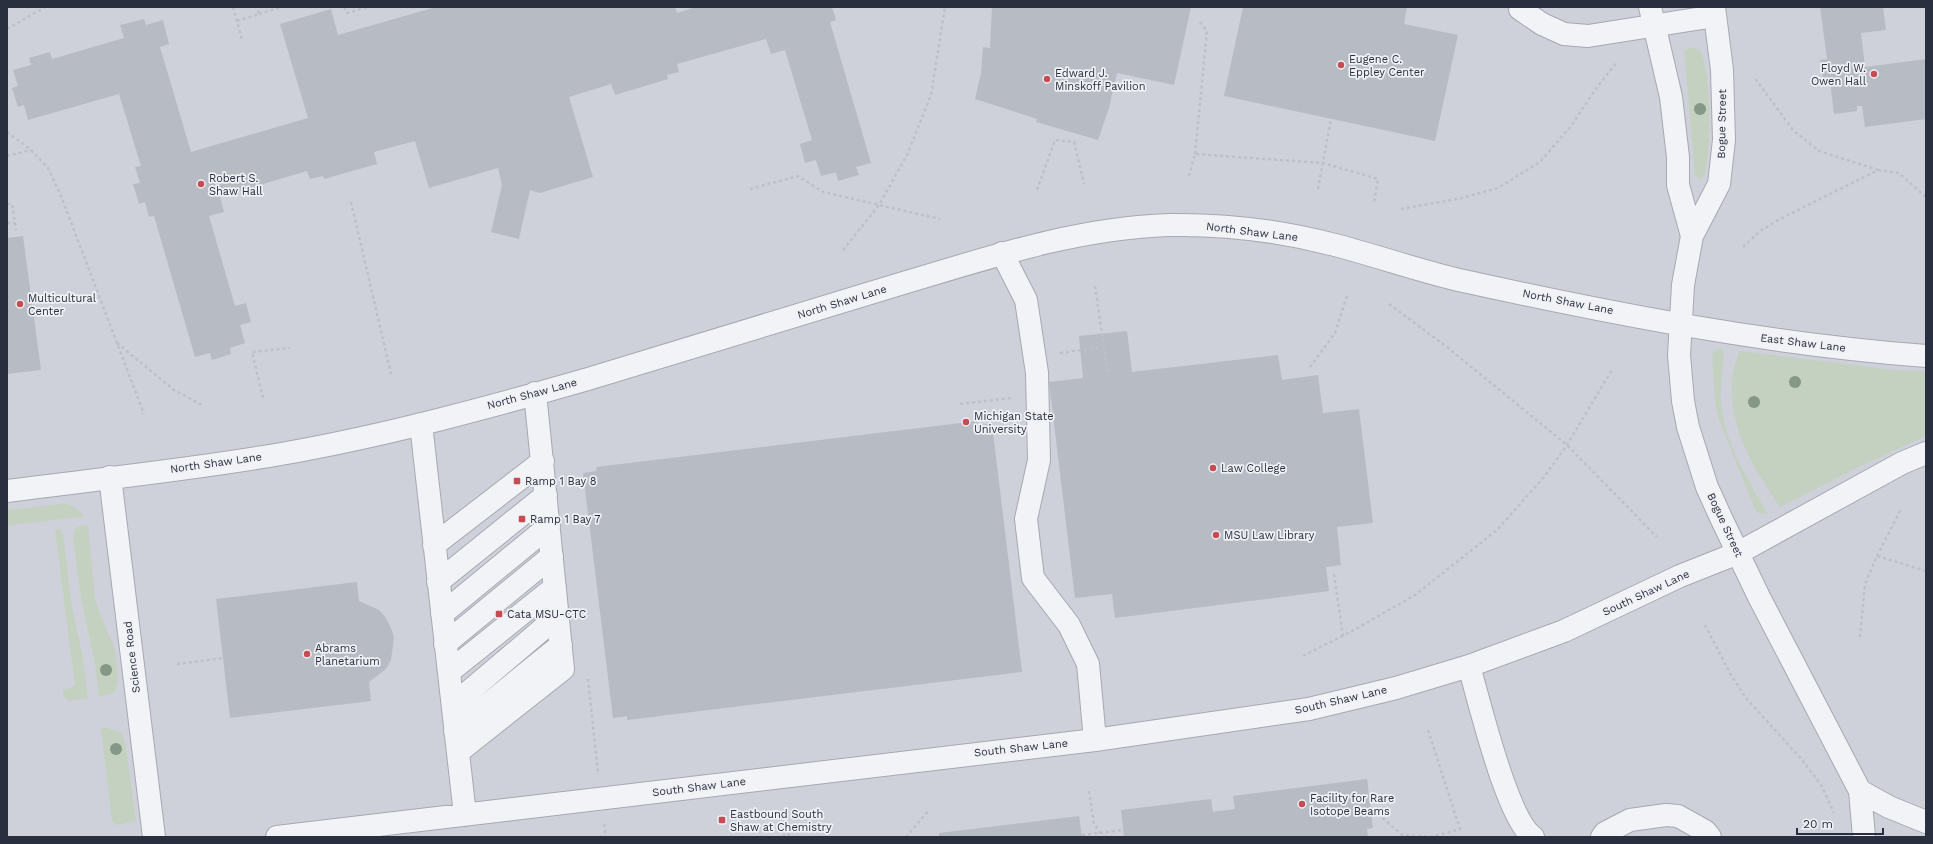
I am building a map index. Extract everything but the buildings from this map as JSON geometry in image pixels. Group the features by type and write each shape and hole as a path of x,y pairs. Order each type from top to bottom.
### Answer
{"street":[{"path":"1517,8 1542,24 1564,34 1588,36 1652,16 1715,12"},
{"name":"Bogue Street","path":"1715,12 1724,104 1722,163 1719,184 1692,236 1683,285 1679,355 1683,401 1688,427 1707,487 1759,597 1860,791 1864,837"},
{"name":"Bogue Street","path":"1652,16 1671,97 1678,157 1678,185 1692,236"},
{"name":"North Shaw Lane","path":"7,491 217,464 278,454 420,424 668,355 1002,253 1079,234 1165,225 1218,226 1277,232 1326,243 1442,276 1536,297 1680,324"},
{"path":"1002,253 1026,300 1037,373 1039,460 1026,519 1033,578 1069,625 1088,664 1095,740"},
{"name":"East Shaw Lane","path":"1680,324 1817,346 1926,356"},
{"path":"458,752 563,669 535,393"},
{"path":"420,424 465,815"},
{"path":"1738,553 1902,463 1926,453"},
{"path":"434,545 543,461"},
{"name":"Science Road","path":"110,477 154,837"},
{"path":"438,582 546,495"},
{"path":"442,614 549,526"},
{"name":"South Shaw Lane","path":"277,837 1095,740 1309,709 1396,688 1469,666 1564,631 1680,576 1738,553"},
{"path":"445,644 552,556"},
{"path":"449,672 555,587"},
{"path":"452,705 558,616"},
{"path":"455,731 561,645"},
{"path":"1469,666 1499,771 1529,836"},
{"path":"1860,791 1889,807 1926,822"},
{"path":"1602,837 1605,833 1630,820 1666,815 1678,816 1705,831 1710,837"}],"path":[{"path":"7,29 45,7"},
{"path":"233,7 242,40"},
{"path":"257,7 259,14"},
{"path":"237,21 282,7"},
{"path":"344,7 346,13 368,7"},
{"path":"843,250 879,205 908,153 931,95 945,7"},
{"path":"1190,176 1195,154 1207,31 1199,21"},
{"path":"1401,209 1462,198 1498,188 1540,162 1571,126 1597,87 1617,62"},
{"path":"1754,77 1793,130 1819,151 1878,170 1899,173 1926,197"},
{"path":"1318,189 1330,119"},
{"path":"7,132 31,150 48,168 61,196 144,414"},
{"path":"1037,190 1056,140 1074,142 1084,184"},
{"path":"7,156 31,150"},
{"path":"1195,154 1323,163 1378,179 1374,202"},
{"path":"1743,247 1760,231 1780,219 1878,170"},
{"path":"750,189 798,176 824,192 940,219"},
{"path":"351,202 391,374"},
{"path":"7,204 12,204 16,230"},
{"path":"7,224 15,223"},
{"path":"1094,286 1108,375"},
{"path":"1310,367 1335,332 1347,296"},
{"path":"1389,304 1447,347 1567,445 1657,537"},
{"path":"116,343 174,390 204,406"},
{"path":"263,398 252,352 290,348"},
{"path":"1303,656 1343,636 1415,595 1497,530 1544,477 1567,445 1613,368"},
{"path":"1860,637 1866,584 1877,556 1901,509"},
{"path":"1877,556 1926,571"},
{"path":"1334,574 1343,636"},
{"path":"1705,625 1732,676 1746,698 1803,761 1821,785 1837,819"},
{"path":"177,664 223,658"},
{"path":"1378,814 1402,834 1431,837 1460,829 1428,730"},
{"path":"1089,791 1094,824 1103,837"},
{"path":"906,837 929,810"},
{"path":"784,837 784,828 790,837"},
{"path":"1082,835 1124,830"}],"shaded area":[{"name":"Michigan State University","path":"7,7 1926,7 1926,837 7,837"}],"green space":[{"path":"1691,47 1702,53 1709,97 1707,165 1704,177 1700,179 1695,176 1684,51"},
{"path":"1721,348 1724,351 1721,403 1727,433 1738,461 1768,514 1758,513 1755,509 1719,420 1715,403 1712,355 1714,351"},
{"path":"1739,351 1893,370 1926,371 1926,436 1861,466 1780,507 1752,462 1738,430 1732,396 1732,378"},
{"path":"60,504 73,507 84,516 7,526 7,510"},
{"path":"88,525 95,598 101,617 115,649 118,680 115,692 99,697 95,664 81,598 73,539 75,529 79,526"},
{"path":"55,530 61,530 63,535 72,607 83,658 88,699 69,701 63,696 63,690 75,686"},
{"path":"101,728 108,728 122,733 125,742 136,821 116,825 112,821"}],"place":[{"name":"Eugene C. Eppley Center","path":"1341,65"},
{"name":"Floyd W. Owen Hall","path":"1874,74"},
{"name":"Edward J. Minskoff Pavilion","path":"1047,79"},
{"name":"Robert S. Shaw Hall","path":"201,184"},
{"name":"Multicultural Center","path":"20,304"},
{"name":"Michigan State University","path":"966,422"},
{"name":"Law College","path":"1213,468"},
{"name":"Ramp 1 Bay 8","path":"517,481"},
{"name":"Ramp 1 Bay 7","path":"522,519"},
{"name":"MSU Law Library","path":"1216,535"},
{"name":"Cata MSU-CTC","path":"499,614"},
{"name":"Abrams Planetarium","path":"307,654"},
{"name":"Facility for Rare Isotope Beams","path":"1302,804"},
{"name":"Eastbound South Shaw at Chemistry","path":"722,820"}]}
